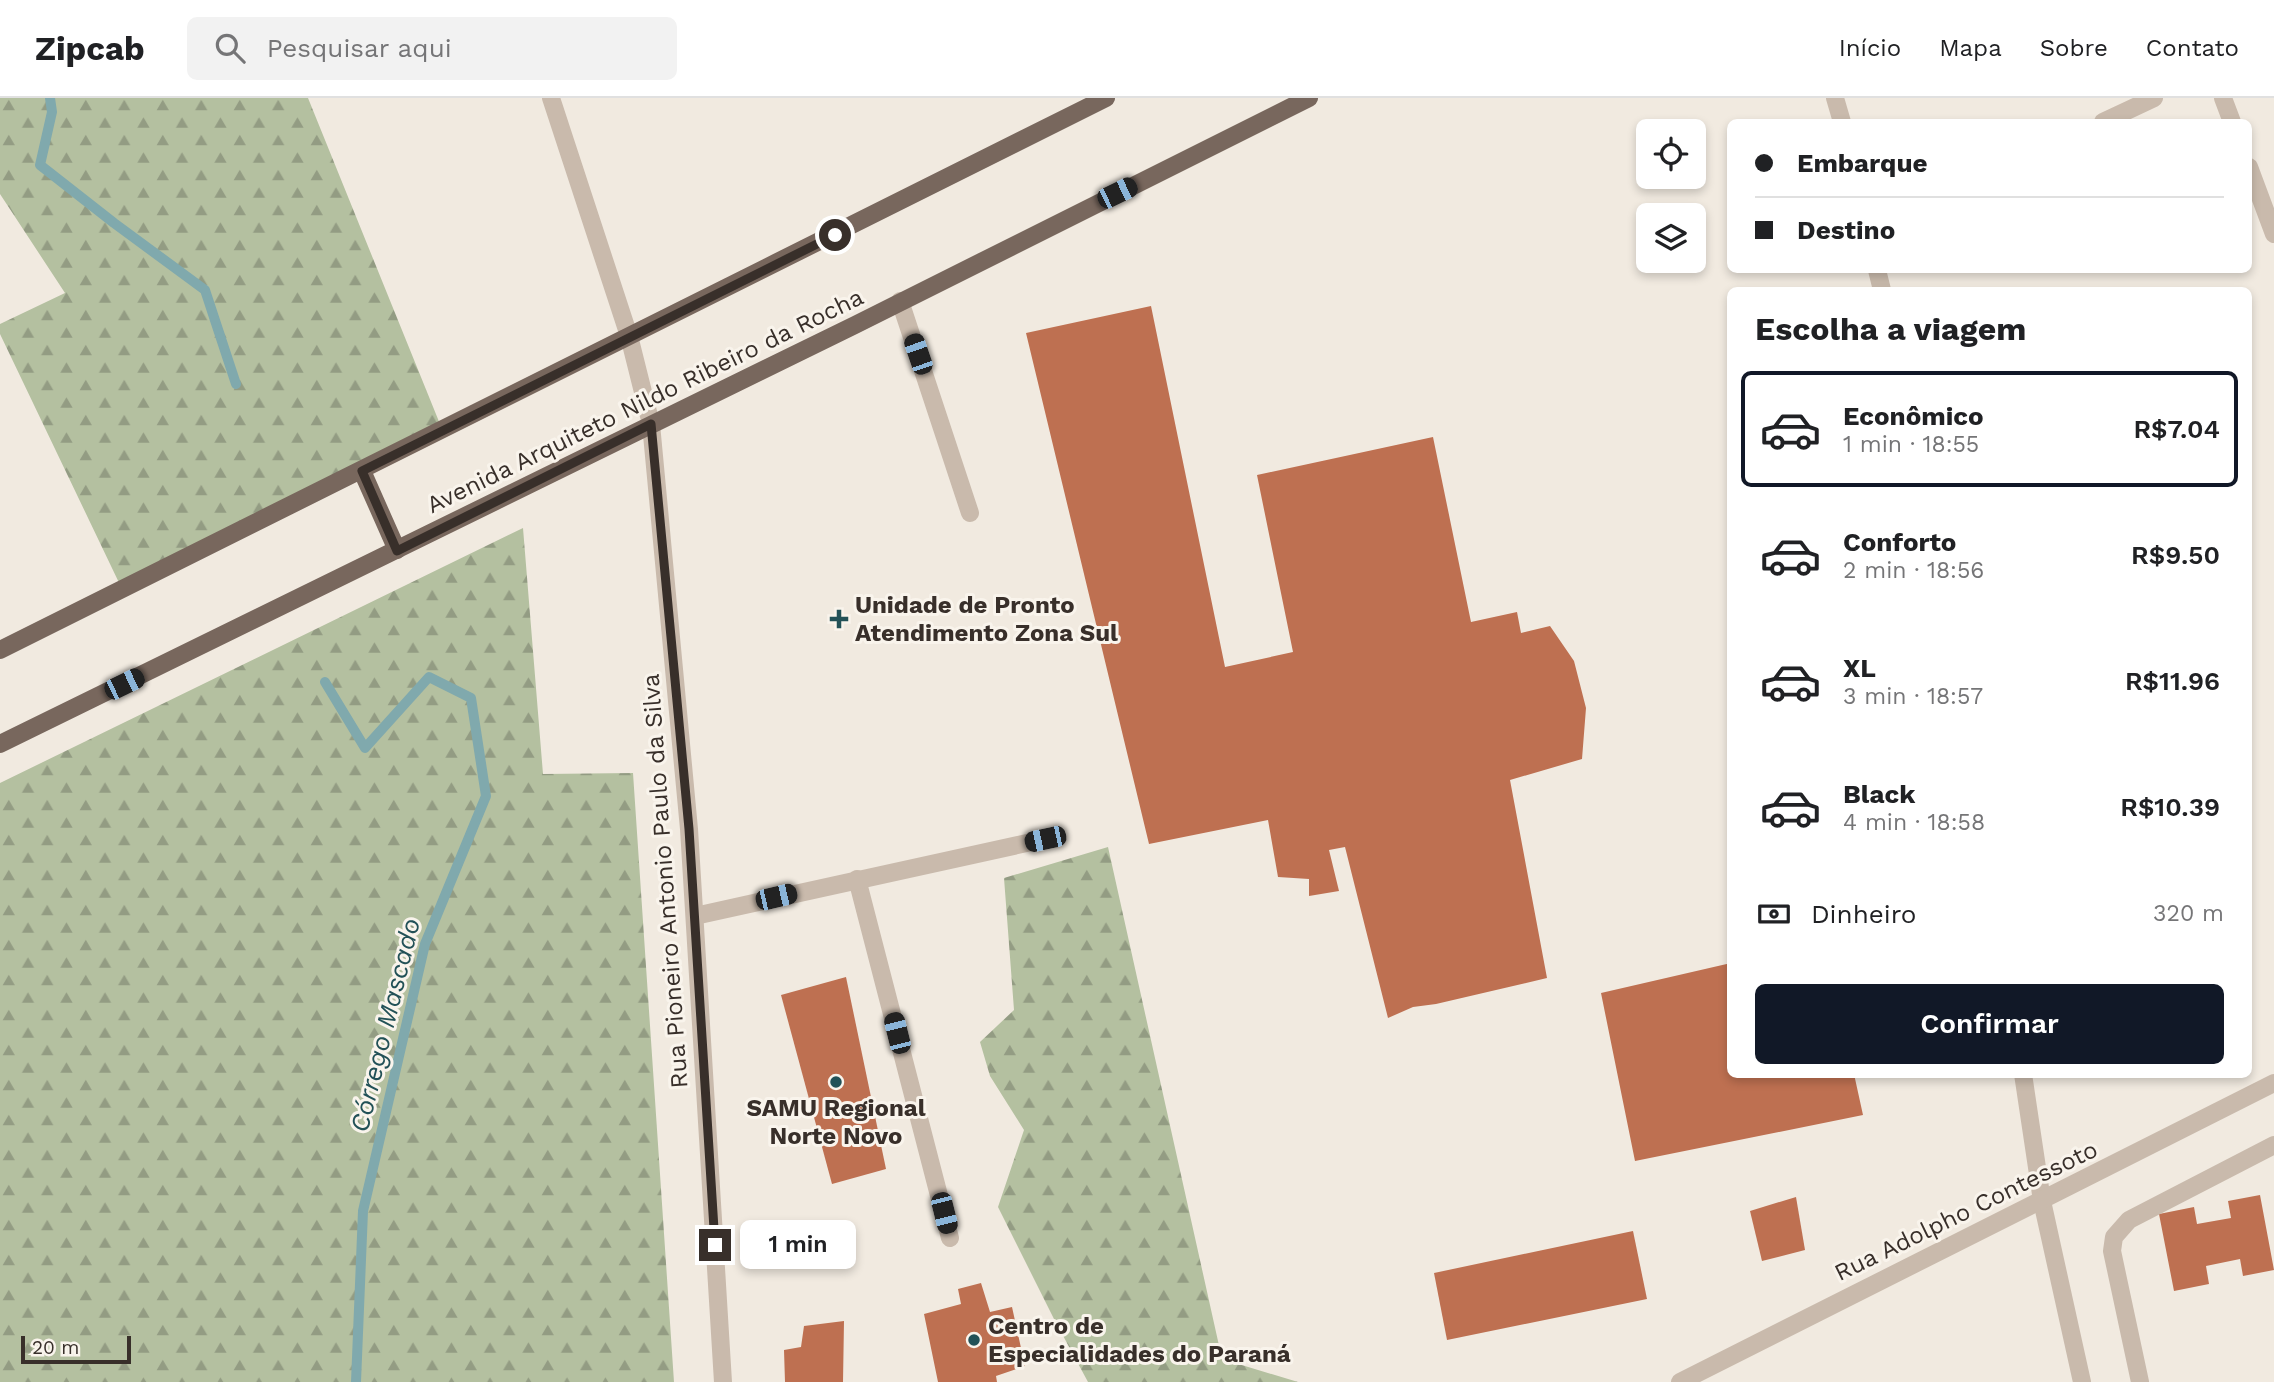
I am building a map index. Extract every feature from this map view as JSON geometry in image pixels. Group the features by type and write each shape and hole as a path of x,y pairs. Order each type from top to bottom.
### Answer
{"main road":[{"path":"0,650 468,419 1106,98"},
{"name":"Avenida Arquiteto Nildo Ribeiro da Rocha","path":"0,744 397,551 1310,98"},
{"path":"362,471 397,551"}],"street":[{"name":"Rua Pioneiro Antonio Paulo da Silva","path":"551,98 629,336 651,424 689,829 723,1382"},
{"path":"1836,98 1841,119"},
{"path":"2109,119 2154,98"},
{"path":"2223,98 2231,119"},
{"path":"2252,175 2274,234"},
{"path":"900,301 970,513"},
{"path":"695,916 1045,839"},
{"path":"857,879 950,1238"},
{"path":"2024,1078 2042,1200 2082,1382"},
{"name":"Rua Adolpho Contessoto","path":"1680,1382 2274,1083"},
{"path":"2140,1382 2112,1251 2114,1237 2129,1220 2274,1145"}],"green space":[{"path":"0,98 308,98 442,429 122,589 0,334 0,324 65,293 0,194"},
{"path":"523,528 543,774 633,773 674,1382 0,1382 0,783"},
{"path":"1108,847 1222,1359 1298,1382 1088,1382 998,1207 1024,1130 990,1076 980,1042 1014,1010 1004,878"}],"building":[{"path":"1151,306 1225,667 1293,652 1257,475 1433,437 1471,622 1517,612 1521,633 1550,626 1574,661 1586,708 1582,759 1510,780 1547,978 1413,1007 1388,1018 1345,847 1329,850 1339,891 1309,896 1309,879 1278,877 1268,820 1149,844 1026,333"},
{"path":"1727,964 1727,1078 1855,1078 1863,1115 1635,1161 1601,993"},
{"name":"SAMU Regional Norte Novo","path":"846,977 886,1169 832,1184 781,995"},
{"path":"2260,1195 2274,1270 2243,1276 2240,1259 2206,1266 2209,1284 2174,1291 2159,1214 2194,1207 2197,1224 2231,1218 2228,1201"},
{"path":"1796,1197 1805,1250 1762,1261 1750,1211"},
{"path":"1633,1231 1647,1299 1447,1340 1434,1273"},
{"name":"Centro de Especialidades do Paraná","path":"981,1283 990,1312 1012,1307 1025,1366 996,1376 997,1382 938,1382 924,1314 961,1304 958,1289"},
{"path":"844,1321 843,1382 785,1382 784,1350 801,1347 804,1326"}],"waterway":[{"path":"50,98 52,112 40,165 205,290 236,384"},
{"name":"Córrego Mascado","path":"325,682 365,748 429,677 471,698 486,796 425,944 363,1211 356,1382"}],"place":[{"name":"Unidade de Pronto Atendimento Zona Sul","path":"839,619"},
{"name":"SAMU Regional Norte Novo","path":"836,1082"},
{"name":"Centro de Especialidades do Paraná","path":"974,1340"}],"route":[{"path":"715,1245 689,829 651,424 397,551 362,471 835,235"}]}
